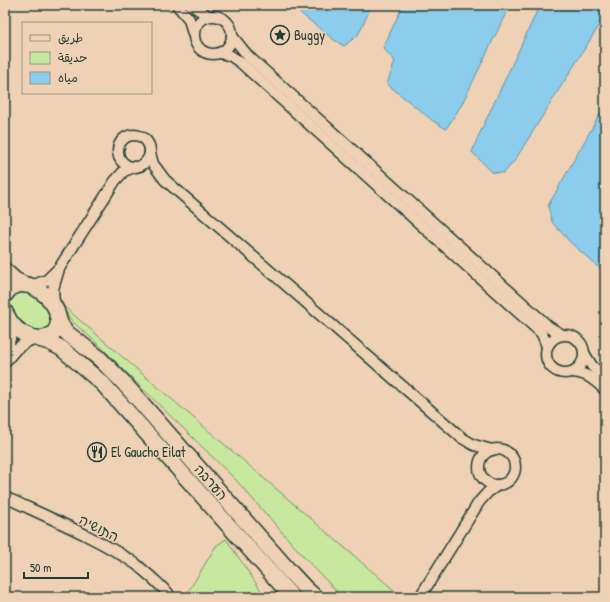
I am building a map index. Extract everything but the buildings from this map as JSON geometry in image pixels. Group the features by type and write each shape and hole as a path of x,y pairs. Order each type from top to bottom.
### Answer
{"highway":[{"path":"5,271 15,280 28,286"},
{"path":"5,295 12,287 16,285 28,286"},
{"name":"הערבה","path":"28,286 41,291 56,310 64,330 99,358 122,381 291,573 316,597"},
{"path":"34,338 46,338 53,333 57,325 56,310"},
{"name":"הערבה","path":"8,317 20,332 61,348 103,384 292,597"}],"street":[{"path":"177,5 189,19 194,40 201,51 207,54 220,53 231,56 241,63 538,330 542,334 547,346 546,359 549,365 560,372 585,374 605,390"},
{"path":"190,5 209,16 221,17 230,26 232,36 230,44 220,53"},
{"path":"193,34 198,22 209,16"},
{"path":"232,36 248,56 549,328 561,334 568,334 579,340 584,353 592,366 605,378"},
{"path":"28,286 47,280 60,267 115,180 119,170 120,159 118,154 120,144 123,140 132,135 138,135 147,141 153,164 165,180"},
{"path":"115,180 124,171 147,161 150,153"},
{"path":"120,159 128,166 150,171 165,180 462,438 477,456 483,477 483,492 479,502"},
{"path":"56,310 53,289 60,267"},
{"path":"5,358 10,339 8,317"},
{"path":"547,346 555,337 561,334"},
{"path":"5,362 16,349 34,338"},
{"path":"572,372 582,363 584,353"},
{"path":"420,597 479,502 489,490 505,483 512,477 514,465 512,458 505,451 492,450 474,445 462,438"},
{"path":"479,466 483,456 492,450"},
{"path":"483,477 488,482 498,485"},
{"name":"התושיה","path":"5,497 126,558 168,593 167,597"}],"green space":[{"path":"21,289 43,299 53,320 44,333 23,328 8,307 8,299"},
{"path":"61,304 402,597 342,597 304,557 235,479 101,347 71,320"},
{"path":"226,539 262,592 262,597 185,597 216,546"}],"water":[{"path":"290,5 372,5 358,35 344,46 334,40"},
{"path":"403,5 510,5 462,104 446,129 433,121 387,84 395,61 383,48"},
{"path":"540,5 605,5 605,16 515,160 504,173 492,172 472,152"},
{"path":"605,111 605,273 570,242 552,222 548,206 601,112"}],"place":[{"name":"Buggy","path":"280,35"},
{"name":"El Gaucho Eilat","path":"97,452"}]}
